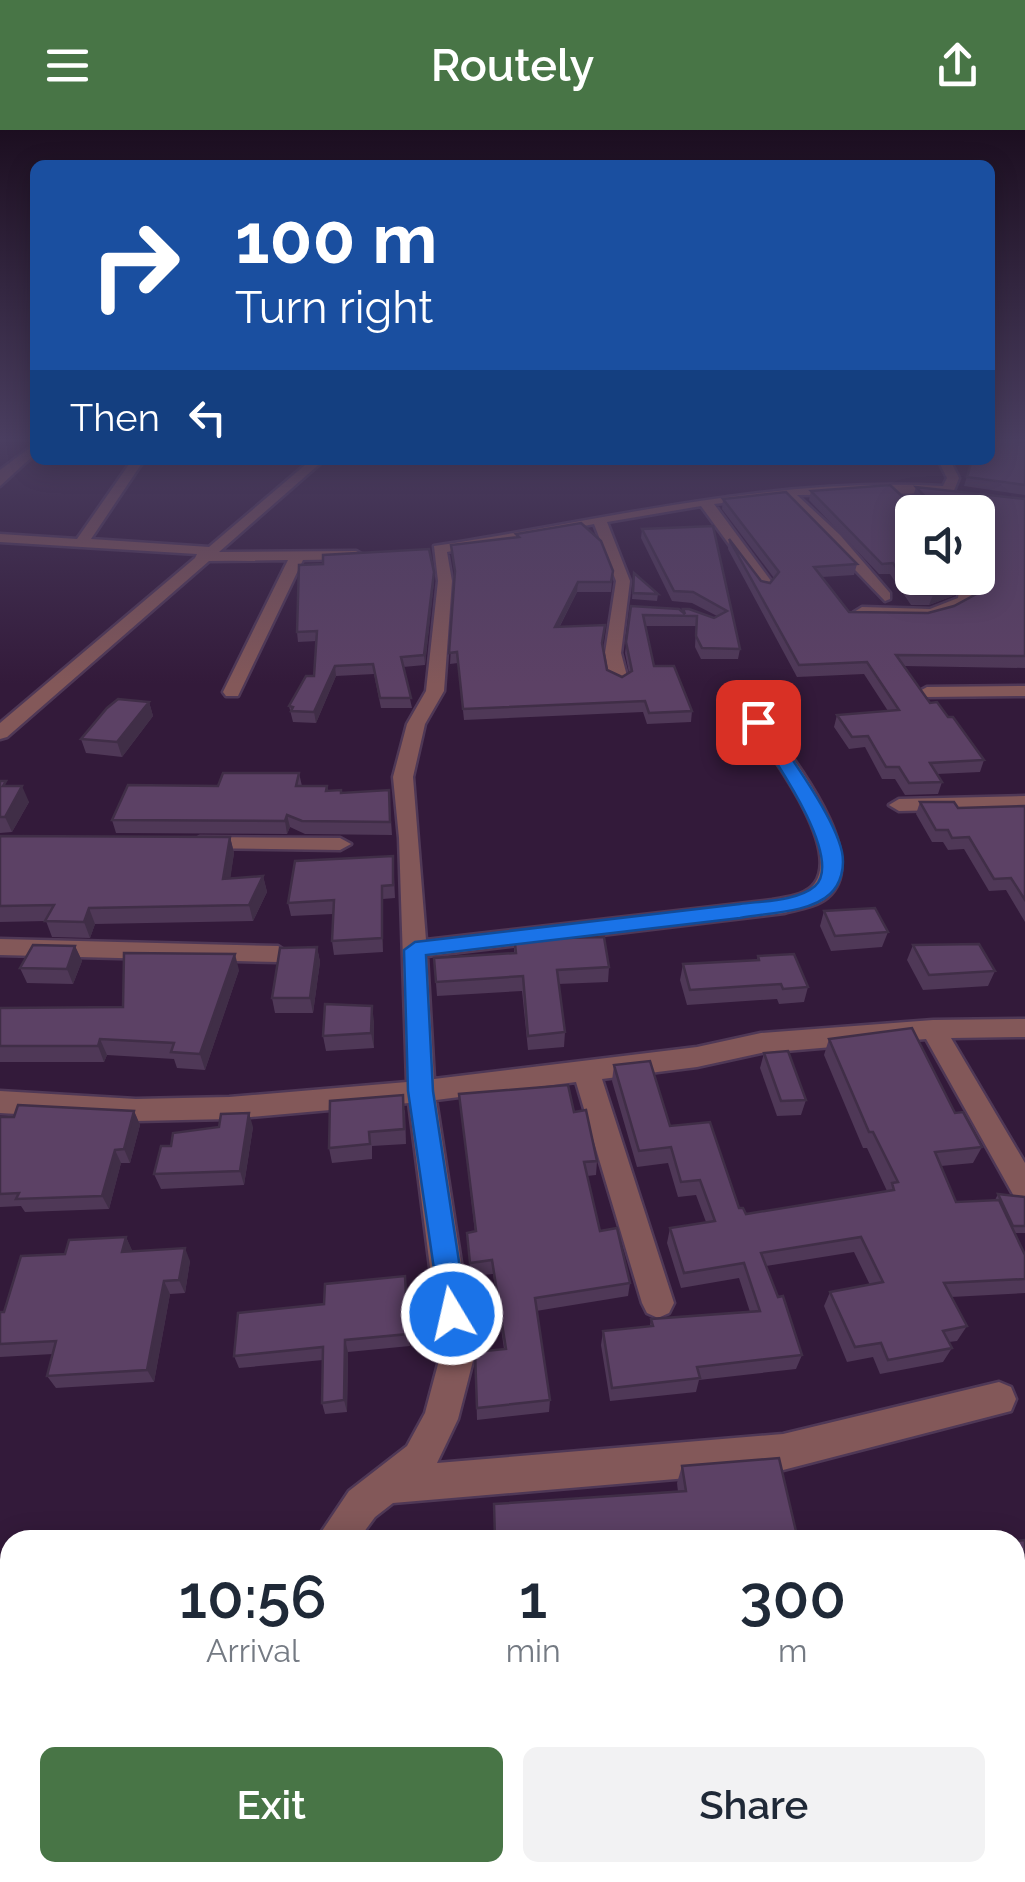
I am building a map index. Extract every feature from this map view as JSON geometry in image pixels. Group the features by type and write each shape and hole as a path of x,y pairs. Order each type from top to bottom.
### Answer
{"street":[{"path":"82,542 97,520"},
{"path":"0,732 247,520"},
{"path":"342,1530 362,1504 420,1459 440,1419 458,1353 439,1240 421,1091 410,838 402,777 416,724 435,691 445,581 431,550 612,520"},
{"path":"718,520 766,585"},
{"path":"813,520 885,596"},
{"path":"600,522 630,608 614,653 619,680"},
{"path":"0,538 297,558 370,554"},
{"path":"232,692 297,558"},
{"path":"862,612 927,613 952,609 966,600 966,595"},
{"path":"928,692 1025,691"},
{"path":"415,950 740,911 791,903 822,891 834,872 832,850 802,792 758,722"},
{"path":"899,805 1025,802"},
{"path":"170,843 340,844"},
{"path":"0,947 278,954"},
{"path":"0,1102 136,1110 229,1108 421,1091 697,1057 761,1043 932,1030 1025,1028"},
{"path":"932,1030 1025,1189"},
{"path":"585,1068 658,1303"},
{"path":"389,1486 783,1452 999,1399"}],"building":[{"path":"739,520 813,520 857,564 814,567 849,612 928,613 974,595 995,595 995,520 1025,520 1025,656 896,655 930,703 937,702 948,717 953,717 984,760 930,763 942,782 909,783 899,767 886,767 868,736 852,737 837,715 899,710 867,662 799,665 729,539 761,581 770,583 779,572"},
{"path":"839,520 895,520 895,566 882,564"},
{"path":"581,523 601,541 613,571 611,582 578,582 555,627 605,625 602,643 607,670 622,677 632,671 626,642 631,606 679,609 685,614 683,609 689,609 714,618 727,611 693,592 674,591 642,529 713,526 740,649 702,648 696,636 697,616 643,615 654,666 674,666 692,711 649,713 645,701 463,709 457,652 449,653 455,571 451,545 519,537 516,534"},
{"path":"429,549 434,572 424,655 401,657 411,698 380,698 373,664 335,666 314,712 291,711 293,707 289,706 306,676 314,676 317,631 297,632 299,565 323,564 323,555"},
{"path":"634,573 658,594 633,593"},
{"path":"118,699 149,702 117,742 81,739 107,708"},
{"path":"223,773 299,773 296,786 327,786 326,791 341,793 389,790 390,822 302,821 287,815 285,821 112,820 128,785 218,786"},
{"path":"0,781 6,781 3,786 22,786 5,817 0,817"},
{"path":"920,802 954,802 958,808 1025,806 1025,900 1011,878 994,879 969,837 952,838 948,830 936,830"},
{"path":"0,836 230,837 223,879 263,876 249,905 89,908 84,922 45,921 54,905 0,906"},
{"path":"393,856 393,885 382,886 382,938 332,941 334,900 288,903 295,861"},
{"path":"875,908 888,932 835,936 824,911"},
{"path":"564,932 565,938 604,937 609,967 557,970 565,1032 528,1036 523,976 436,982 434,958 516,953 514,935"},
{"path":"979,944 995,971 929,975 913,945"},
{"path":"33,945 75,946 67,969 20,968"},
{"path":"317,947 310,998 272,998 280,948"},
{"path":"124,953 235,954 200,1054 171,1052 174,1043 100,1039 98,1046 0,1046 0,1008 123,1007"},
{"path":"794,954 808,987 783,989 781,984 690,990 683,964 759,960 758,956"},
{"path":"325,1004 372,1006 371,1033 323,1036"},
{"path":"912,1028 955,1113 963,1112 982,1147 935,1152 956,1202 999,1200 1025,1255 1025,1279 944,1283 967,1326 943,1331 952,1348 888,1360 881,1343 855,1347 830,1292 883,1282 861,1237 761,1253 778,1297 783,1296 802,1355 697,1367 700,1378 612,1388 603,1331 653,1326 651,1319 760,1311 744,1263 684,1273 670,1228 715,1221 700,1180 681,1182 671,1147 639,1151 614,1065 650,1061 670,1126 710,1122 739,1208 746,1214 894,1190 892,1183 898,1182 873,1132 869,1132 829,1039"},
{"path":"788,1051 806,1100 781,1101 764,1053"},
{"path":"568,1085 574,1112 586,1110 597,1161 584,1162 600,1231 617,1228 630,1283 535,1298 550,1400 477,1408 475,1352 506,1349 492,1260 470,1263 467,1233 476,1231 459,1094"},
{"path":"403,1095 404,1129 369,1132 370,1144 329,1148 330,1101"},
{"path":"18,1105 134,1111 124,1149 115,1150 102,1196 16,1199 19,1193 0,1194 0,1117 14,1117"},
{"path":"249,1113 240,1171 154,1174 161,1146 171,1146 173,1133 219,1127 221,1114"},
{"path":"998,1194 1025,1197 1025,1226 1013,1226"},
{"path":"126,1237 122,1252 185,1248 179,1280 164,1281 147,1370 47,1376 56,1341 0,1344 0,1312 4,1312 21,1256 65,1254 69,1240"},
{"path":"405,1276 408,1334 345,1340 344,1400 322,1403 323,1347 234,1356 238,1313 324,1304 325,1284"},
{"path":"779,1458 796,1530 495,1530 494,1504 686,1491 682,1466"}],"route":[{"path":"452,1314 421,1091 415,950 740,911 791,903 822,891 834,872 832,850 824,830 758,722"}]}
